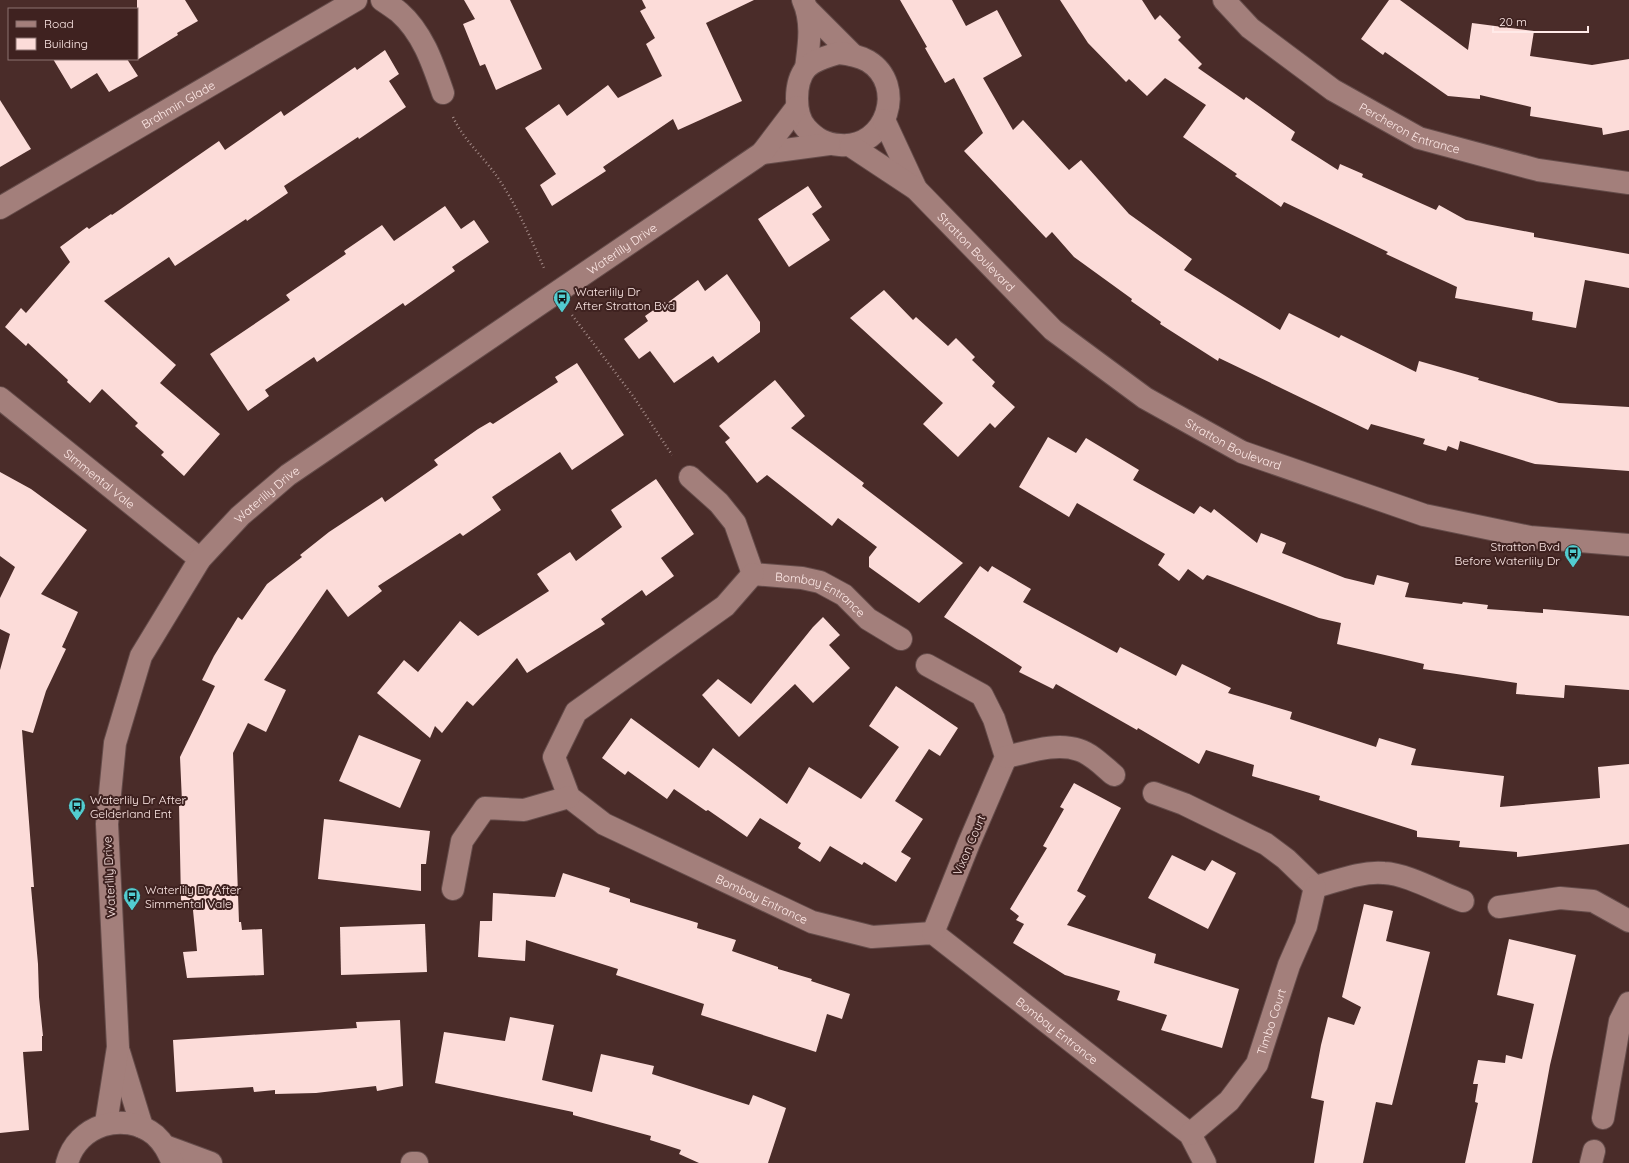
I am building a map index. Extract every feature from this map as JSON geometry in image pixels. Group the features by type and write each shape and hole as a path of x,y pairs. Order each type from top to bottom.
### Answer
{"street":[{"name":"Brahmin Glade","path":"0,208 356,0"},
{"path":"382,0 400,13 415,31 430,55 443,93"},
{"name":"Percheron Entrance","path":"1224,0 1250,28 1333,90 1419,138 1538,170 1629,183"},
{"path":"805,4 854,55"},
{"path":"805,4 810,35 806,68 798,84 796,107 802,123 814,137 828,144 851,146 866,140 878,130 886,116 889,96 880,73 868,61 854,55 839,53 823,58 806,68"},
{"name":"Waterlily Drive","path":"106,1124 118,1047 107,824 115,743 141,656 200,559 240,516 288,475 762,153 796,107"},
{"name":"Stratton Boulevard","path":"884,120 916,189"},
{"name":"Waterlily Drive","path":"762,153 828,144"},
{"name":"Stratton Boulevard","path":"851,146 916,189 1053,330 1145,398 1242,452 1424,515 1530,537 1629,545"},
{"name":"Simmental Vale","path":"0,398 200,559"},
{"path":"452,889 462,841 485,808 524,810 569,798 554,757 576,712 725,606 753,574 735,523 719,503 690,477"},
{"name":"Bombay Entrance","path":"753,574 802,578 820,582 844,595 868,619 901,640"},
{"path":"927,665 982,696 994,719 1006,757 1061,746 1080,750 1114,775"},
{"name":"Vixon Court","path":"933,934 969,843 1006,757"},
{"path":"1154,793 1184,804 1266,844 1286,859 1315,887 1362,874 1385,872 1415,880 1463,901"},
{"name":"Bombay Entrance","path":"569,798 604,824 812,922 872,937 933,934 1190,1134 1206,1163"},
{"name":"Timbo Court","path":"1190,1134 1229,1101 1257,1064 1289,965 1306,926 1315,887"},
{"path":"1499,907 1560,898 1593,901 1629,921"},
{"path":"1603,1118 1620,1021 1629,1002"},
{"name":"Waterlily Drive","path":"118,1047 142,1127"},
{"path":"63,1161 85,1134 106,1124 124,1122 142,1127 155,1135 169,1155 211,1163"},
{"path":"412,1163 417,1163"}],"building":[{"path":"137,0 185,0 198,21 177,33 178,35 138,59"},
{"path":"464,0 510,0 542,69 496,90 485,64 480,66 463,24 475,19"},
{"path":"642,0 754,0 706,23 742,101 678,130 673,119 603,167 606,171 552,206 540,185 556,174 525,128 559,104 567,116 608,85 618,98 662,76 646,44 655,38 640,11 646,8"},
{"path":"900,0 952,0 966,26 997,10 1022,56 983,78 1013,130 1023,120 1069,170 1081,160 1129,214 1192,259 1184,270 1280,330 1289,313 1339,338 1341,335 1416,372 1419,361 1479,378 1478,380 1559,403 1629,407 1629,471 1535,464 1460,441 1458,450 1448,446 1446,451 1423,444 1425,439 1371,424 1368,430 1219,358 1218,361 1160,324 1161,322 1131,301 1132,299 1074,257 1052,232 1046,238 964,151 983,133 954,78 945,83 925,48 927,47"},
{"path":"1060,0 1142,0 1155,20 1160,15 1181,37 1178,40 1202,64 1198,68 1244,100 1246,97 1295,132 1291,140 1338,170 1340,164 1363,174 1362,177 1436,210 1439,205 1466,220 1534,233 1534,237 1629,254 1629,288 1585,280 1576,328 1532,320 1533,312 1455,298 1457,287 1386,254 1388,252 1284,202 1281,207 1235,176 1237,174 1183,137 1206,105 1165,78 1147,96 1129,79 1126,82 1088,43"},
{"path":"1389,0 1400,0 1468,50 1472,23 1534,31 1530,56 1592,65 1629,59 1629,130 1603,135 1602,128 1530,116 1531,107 1480,95 1480,99 1448,96 1385,52 1383,55 1361,39"},
{"path":"385,50 399,74 389,81 406,107 359,139 358,137 284,186 288,193 247,221 246,219 175,266 169,257 104,301 176,365 160,383 220,434 184,476 161,455 164,452 135,426 138,423 102,389 90,403 67,382 68,380 28,343 26,346 5,327 21,308 26,313 70,262 60,247 87,227 89,229 111,214 112,215 219,141 225,150 281,111 284,116 355,67 357,70"},
{"path":"54,60 128,60 138,76 109,92 97,73 71,89"},
{"path":"0,100 31,149 0,167"},
{"path":"808,186 822,207 812,214 830,240 789,267 758,219"},
{"path":"445,206 461,229 474,220 489,242 452,267 455,271 405,306 403,303 317,362 314,357 265,390 269,396 248,411 210,354 290,300 286,295 346,254 344,251 382,225 394,241"},
{"path":"727,274 760,322 760,332 718,363 713,356 674,383 650,351 639,359 624,339 648,321 645,316 665,302 666,304 698,280 705,291"},
{"path":"884,290 913,320 916,317 948,346 956,338 975,357 972,360 995,382 992,386 1015,407 995,428 990,423 958,457 923,424 943,403 850,318"},
{"path":"577,363 624,435 572,470 560,452 492,497 501,510 463,536 460,533 378,586 382,591 348,617 327,589 264,680 286,690 266,732 248,723 233,753 239,922 241,922 242,930 262,929 264,975 187,978 183,952 197,951 192,900 181,901 179,803 182,802 180,757 215,686 202,680 214,656 238,617 242,620 267,584 302,557 300,555 329,532 382,497 385,502 438,465 434,460 478,429 490,422 493,424 558,382 555,377"},
{"path":"775,380 805,416 791,428 864,483 862,486 963,563 919,603 869,567 869,557 877,547 838,518 832,526 767,475 757,483 725,442 730,438 719,426"},
{"path":"1048,437 1076,453 1086,438 1139,470 1133,480 1194,514 1200,506 1211,513 1214,509 1257,543 1261,533 1286,543 1282,553 1345,578 1374,585 1377,575 1409,583 1405,597 1462,604 1463,602 1488,605 1487,609 1543,613 1543,609 1629,616 1629,690 1565,685 1564,698 1516,694 1517,683 1423,669 1424,664 1337,644 1341,623 1319,618 1207,575 1203,580 1188,569 1179,581 1158,565 1165,554 1077,503 1069,517 1019,487"},
{"path":"0,472 31,489 87,530 41,594 78,612 62,647 66,649 46,691 33,733 22,730 34,887 31,887 43,1036 42,1051 23,1052 29,1130 0,1133 0,670 10,634 0,629 0,598 15,567 0,556"},
{"path":"656,479 694,534 661,558 674,576 646,596 642,590 601,619 605,624 527,673 517,658 473,706 467,701 442,733 435,726 430,738 377,693 404,660 418,672 460,621 478,636 549,591 537,574 570,552 576,561 622,527 611,510"},
{"path":"980,566 988,572 992,566 1031,589 1023,602 1117,653 1120,647 1176,676 1182,664 1231,688 1228,693 1292,712 1290,719 1376,747 1379,738 1416,749 1411,765 1504,776 1500,807 1600,798 1598,767 1629,764 1629,844 1517,857 1517,852 1459,847 1460,841 1417,837 1417,831 1319,800 1320,796 1252,776 1254,765 1206,750 1199,764 1138,728 1137,730 1056,684 1053,689 1019,672 1022,667 944,617"},
{"path":"823,617 840,635 829,645 850,668 813,703 795,684 739,737 702,695 718,679 751,704 813,627"},
{"path":"896,686 958,728 940,756 929,749 895,801 923,819 901,852 911,858 896,882 864,862 862,865 830,846 820,862 798,848 801,843 760,818 747,837 674,789 667,799 628,771 625,775 602,758 631,718 699,768 713,748 787,804 809,767 861,799 899,747 869,726"},
{"path":"359,735 421,760 400,808 339,781"},
{"path":"1074,783 1121,808 1077,891 1086,896 1067,925 1156,954 1154,963 1239,989 1222,1048 1161,1030 1167,1015 1117,1000 1120,991 1065,975 1013,943 1024,924 1016,920 1019,916 1010,909 1047,848 1043,846 1064,809 1060,807"},
{"path":"324,819 430,831 426,864 421,864 421,891 318,879"},
{"path":"1172,855 1205,871 1212,860 1236,873 1208,929 1148,898"},
{"path":"563,873 610,888 609,892 630,899 630,902 698,923 697,928 736,940 732,951 850,994 842,1019 827,1014 816,1052 701,1015 704,1004 616,975 618,969 526,940 525,961 478,957 480,921 492,921 493,893 555,897"},
{"path":"1364,904 1393,911 1386,941 1430,952 1392,1105 1376,1102 1363,1163 1314,1163 1324,1101 1311,1098 1328,1017 1354,1025 1361,1007 1342,997"},
{"path":"425,924 427,972 341,975 340,927"},
{"path":"1509,939 1576,955 1550,1065 1532,1163 1465,1163 1478,1103 1475,1102 1478,1084 1473,1084 1478,1060 1505,1063 1506,1055 1522,1059 1534,1004 1497,995"},
{"path":"510,1017 554,1025 542,1080 592,1092 601,1054 654,1066 652,1074 749,1105 753,1095 786,1108 768,1163 699,1163 679,1154 681,1150 650,1140 651,1136 573,1115 573,1112 435,1083 444,1032 505,1041"},
{"path":"400,1020 403,1086 377,1091 376,1086 316,1093 275,1094 275,1090 254,1092 253,1087 176,1092 173,1040 357,1028 356,1022"}],"place":[{"name":"Waterlily Dr After Stratton Bvd","path":"562,313"},
{"name":"Stratton Bvd Before Waterlily Dr","path":"1573,568"},
{"name":"Waterlily Dr After Gelderland Ent","path":"77,821"},
{"name":"Waterlily Dr After Simmental Vale","path":"132,911"}]}
